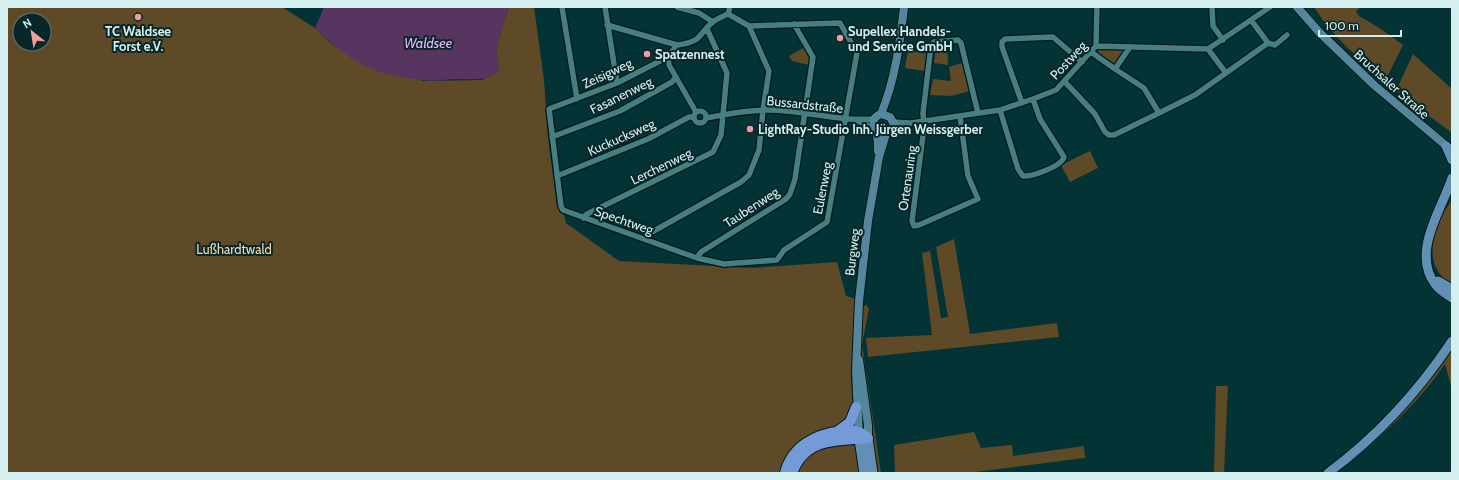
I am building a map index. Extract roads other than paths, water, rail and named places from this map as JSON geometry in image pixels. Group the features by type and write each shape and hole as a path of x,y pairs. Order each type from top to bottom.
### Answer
{"highway":[{"path":"837,432 850,422 856,407"},
{"path":"785,473 790,460 802,445 817,436 851,430 862,436"},
{"path":"792,473 800,457 812,447 822,443 862,436"}],"main road":[{"path":"1449,149 1452,160"},
{"path":"1452,178 1450,191 1432,226 1428,238 1427,262 1434,283 1452,298"},
{"path":"1430,274 1452,289"},
{"path":"1328,473 1357,451 1387,422 1420,385 1452,341"},
{"path":"862,436 864,473"},
{"path":"862,436 873,473"}],"street":[{"path":"562,7 577,99"},
{"path":"604,7 617,83"},
{"path":"677,7 699,13 714,22"},
{"path":"607,25 677,45 690,43 701,36 714,22 728,14 730,7"},
{"name":"Burgweg","path":"862,436 856,407 857,350 863,265 883,124 904,7"},
{"path":"1096,46 1097,7"},
{"path":"1212,7 1213,26 1223,40"},
{"path":"1258,14 1263,7"},
{"path":"1226,73 1208,49 1270,7"},
{"name":"Bruchsaler Straße","path":"1291,7 1303,14"},
{"name":"Bruchsaler Straße","path":"1297,7 1374,85 1449,149"},
{"path":"728,14 749,26 794,24"},
{"path":"1251,20 1268,43 1275,45 1287,36"},
{"name":"Eulenweg","path":"777,260 784,250 827,222 829,218 857,53 840,23 794,24"},
{"name":"Taubenweg","path":"697,258 701,252 786,199 790,194 795,180 813,57 794,24"},
{"path":"647,239 650,234 661,226 750,175 759,150 762,110 769,71 749,26"},
{"name":"Lerchenweg","path":"583,218 587,214 713,152 721,135 727,73 707,29"},
{"path":"1022,103 1002,47 1002,42 1005,39 1053,37 1082,62"},
{"path":"924,121 923,113 931,46 934,42 958,40 961,43 978,113"},
{"path":"1065,82 1095,114 1104,132 1109,135 1114,135 1195,95 1268,43"},
{"name":"Zeisigweg","path":"549,109 617,83 668,56 677,45"},
{"name":"Postweg","path":"883,124 911,123 1000,110 1033,99 1056,90 1065,82 1096,46 1208,49"},
{"path":"1115,69 1130,47"},
{"path":"1091,52 1144,88 1159,113"},
{"path":"668,56 669,64 695,115 702,112 706,118"},
{"name":"Fasanenweg","path":"552,137 620,111 672,82 676,77"},
{"path":"1000,110 1018,169 1023,176 1029,176 1060,163 1064,157 1040,119 1033,99"},
{"name":"Spechtweg","path":"549,109 561,206 563,210 697,258 724,264 777,260"},
{"name":"Bussardstraße","path":"695,115 695,121 701,123 706,118 724,114 762,110 883,124"},
{"name":"Kuckucksweg","path":"557,176 648,140 695,115"},
{"name":"Ortenauring","path":"924,121 912,221 913,224 917,226 978,199 968,176 960,116"},
{"name":"Burgweg","path":"857,350 868,425 862,436"}],"water":[{"name":"Waldsee","path":"324,7 509,7 496,48 499,70 495,74 480,79 427,81 389,75 375,70 363,65 339,50 315,28"}],"place":[{"name":"TC Waldsee Forst e.V.","path":"138,17"},
{"name":"Supellex Handels- und Service GmbH","path":"840,38"},
{"name":"Spatzennest","path":"647,54"},
{"name":"LightRay-Studio Inh. Jürgen Weissgerber","path":"750,129"}],"park label":[{"name":"Lußhardtwald","path":"234,249"}]}
